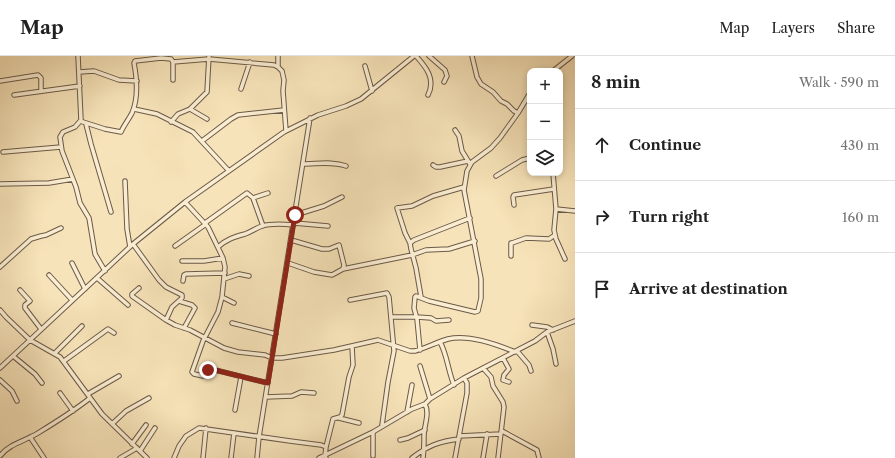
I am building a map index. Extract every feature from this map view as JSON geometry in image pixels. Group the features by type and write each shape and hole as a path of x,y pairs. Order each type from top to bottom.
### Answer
{"street":[{"path":"78,56 82,117 75,127 65,130 61,134 60,142 80,203 89,218 95,254 105,271"},
{"path":"278,56 278,67"},
{"path":"0,368 132,245 185,202 286,131 310,118 354,103 415,56 424,64 430,76 431,85 428,95"},
{"path":"430,56 442,66 447,73 444,82"},
{"path":"472,56 477,77 481,84 518,113"},
{"path":"558,68 572,56"},
{"path":"171,122 178,114 190,108 207,92 209,57"},
{"path":"80,121 86,124 120,132 134,109 137,94 134,61 161,58 171,59 209,57 274,65 278,67 282,71 284,80 283,91 286,131"},
{"path":"171,59 173,80"},
{"path":"241,90 250,62"},
{"path":"365,66 372,90"},
{"path":"79,72 94,71 119,80 137,81"},
{"path":"0,81 38,75 41,78 41,91"},
{"path":"14,95 80,86"},
{"path":"433,165 440,167 469,162 498,141 527,98"},
{"path":"190,108 207,119"},
{"path":"134,109 158,114 193,132 229,171"},
{"path":"202,141 238,115 284,110"},
{"path":"257,458 259,437 310,118"},
{"path":"86,124 111,212"},
{"path":"420,350 417,317 414,308 415,297 417,295 429,301 475,312 478,312 481,298 481,285 475,241 464,187 469,162 462,151 459,136 455,130"},
{"path":"3,152 62,147"},
{"path":"496,176 522,160 527,159"},
{"path":"303,164 334,163 346,166"},
{"path":"553,176 556,209 554,224 555,235 565,259"},
{"path":"0,184 44,184 73,179"},
{"path":"125,181 127,229 132,245 159,280 166,287 182,295 182,298 172,307 166,320"},
{"path":"421,297 410,243 405,233 397,208 412,206 433,196 464,187"},
{"path":"514,204 514,195 554,189"},
{"path":"175,246 246,193 253,198 263,226"},
{"path":"253,198 268,193"},
{"path":"295,215 324,206 342,197"},
{"path":"185,202 204,224 223,258 225,267 222,298 218,312 204,338 192,370 193,373 203,376 206,375 208,370 211,369 268,383"},
{"path":"556,209 575,211"},
{"path":"410,243 414,240 470,218"},
{"path":"218,248 224,241 232,237 246,234 263,226 273,224 328,226"},
{"path":"0,267 31,239 46,235 61,228"},
{"path":"511,256 512,242 526,238 549,239 555,235"},
{"path":"291,240 322,249 339,245 343,269"},
{"path":"288,263 327,275 337,273 343,269 412,255 426,250 450,249 475,241"},
{"path":"182,261 204,261 223,258"},
{"path":"72,263 85,289"},
{"path":"183,281 184,275 186,274 225,273"},
{"path":"224,279 239,274 249,276"},
{"path":"49,275 72,300"},
{"path":"97,278 128,305"},
{"path":"139,288 132,294 132,296 166,320 232,350 265,355 272,358 296,356 378,340 410,351 420,350 440,342 457,338 476,339 499,345 516,352 529,365 531,371"},
{"path":"20,290 30,301 25,308 41,329"},
{"path":"350,300 387,293 389,297 394,351 382,426"},
{"path":"222,298 234,303"},
{"path":"179,301 192,305 195,308 184,328"},
{"path":"0,310 30,340 55,353 64,361 89,396 112,424 147,458"},
{"path":"391,316 431,318 439,321 449,320"},
{"path":"319,458 326,457 407,412 425,404 430,399 464,378 516,352 547,332 575,321"},
{"path":"232,323 276,334"},
{"path":"532,325 547,327 553,330"},
{"path":"55,353 82,326"},
{"path":"64,361 108,329 114,333"},
{"path":"547,332 556,364"},
{"path":"440,342 454,385"},
{"path":"339,418 342,415 349,377 353,365 352,346"},
{"path":"394,351 399,347"},
{"path":"13,356 35,374 42,383"},
{"path":"503,358 509,369 504,375 503,380 509,382"},
{"path":"420,366 430,399"},
{"path":"484,368 491,377 493,386 503,402 504,413 498,458"},
{"path":"4,458 0,455 7,448 30,437 73,411 89,396 119,376"},
{"path":"235,410 241,377"},
{"path":"456,458 467,383 464,378"},
{"path":"0,380 12,391 17,401"},
{"path":"407,412 412,385"},
{"path":"266,397 292,396 301,392 314,392"},
{"path":"60,393 73,411"},
{"path":"112,424 134,406 149,398"},
{"path":"424,458 425,430 427,424 427,408 425,404"},
{"path":"326,457 326,447 332,419 339,418 359,423"},
{"path":"132,444 146,425"},
{"path":"120,458 138,450 155,428"},
{"path":"174,458 179,446 186,436 198,428 315,444 326,447"},
{"path":"203,458 206,428"},
{"path":"400,440 425,430"},
{"path":"373,432 374,456"},
{"path":"412,458 424,449 440,442 502,432 537,450 539,458"},
{"path":"231,458 234,433"},
{"path":"483,458 487,434"},
{"path":"30,437 44,458"}],"route":[{"path":"208,370 211,369 268,383 295,215"}]}
